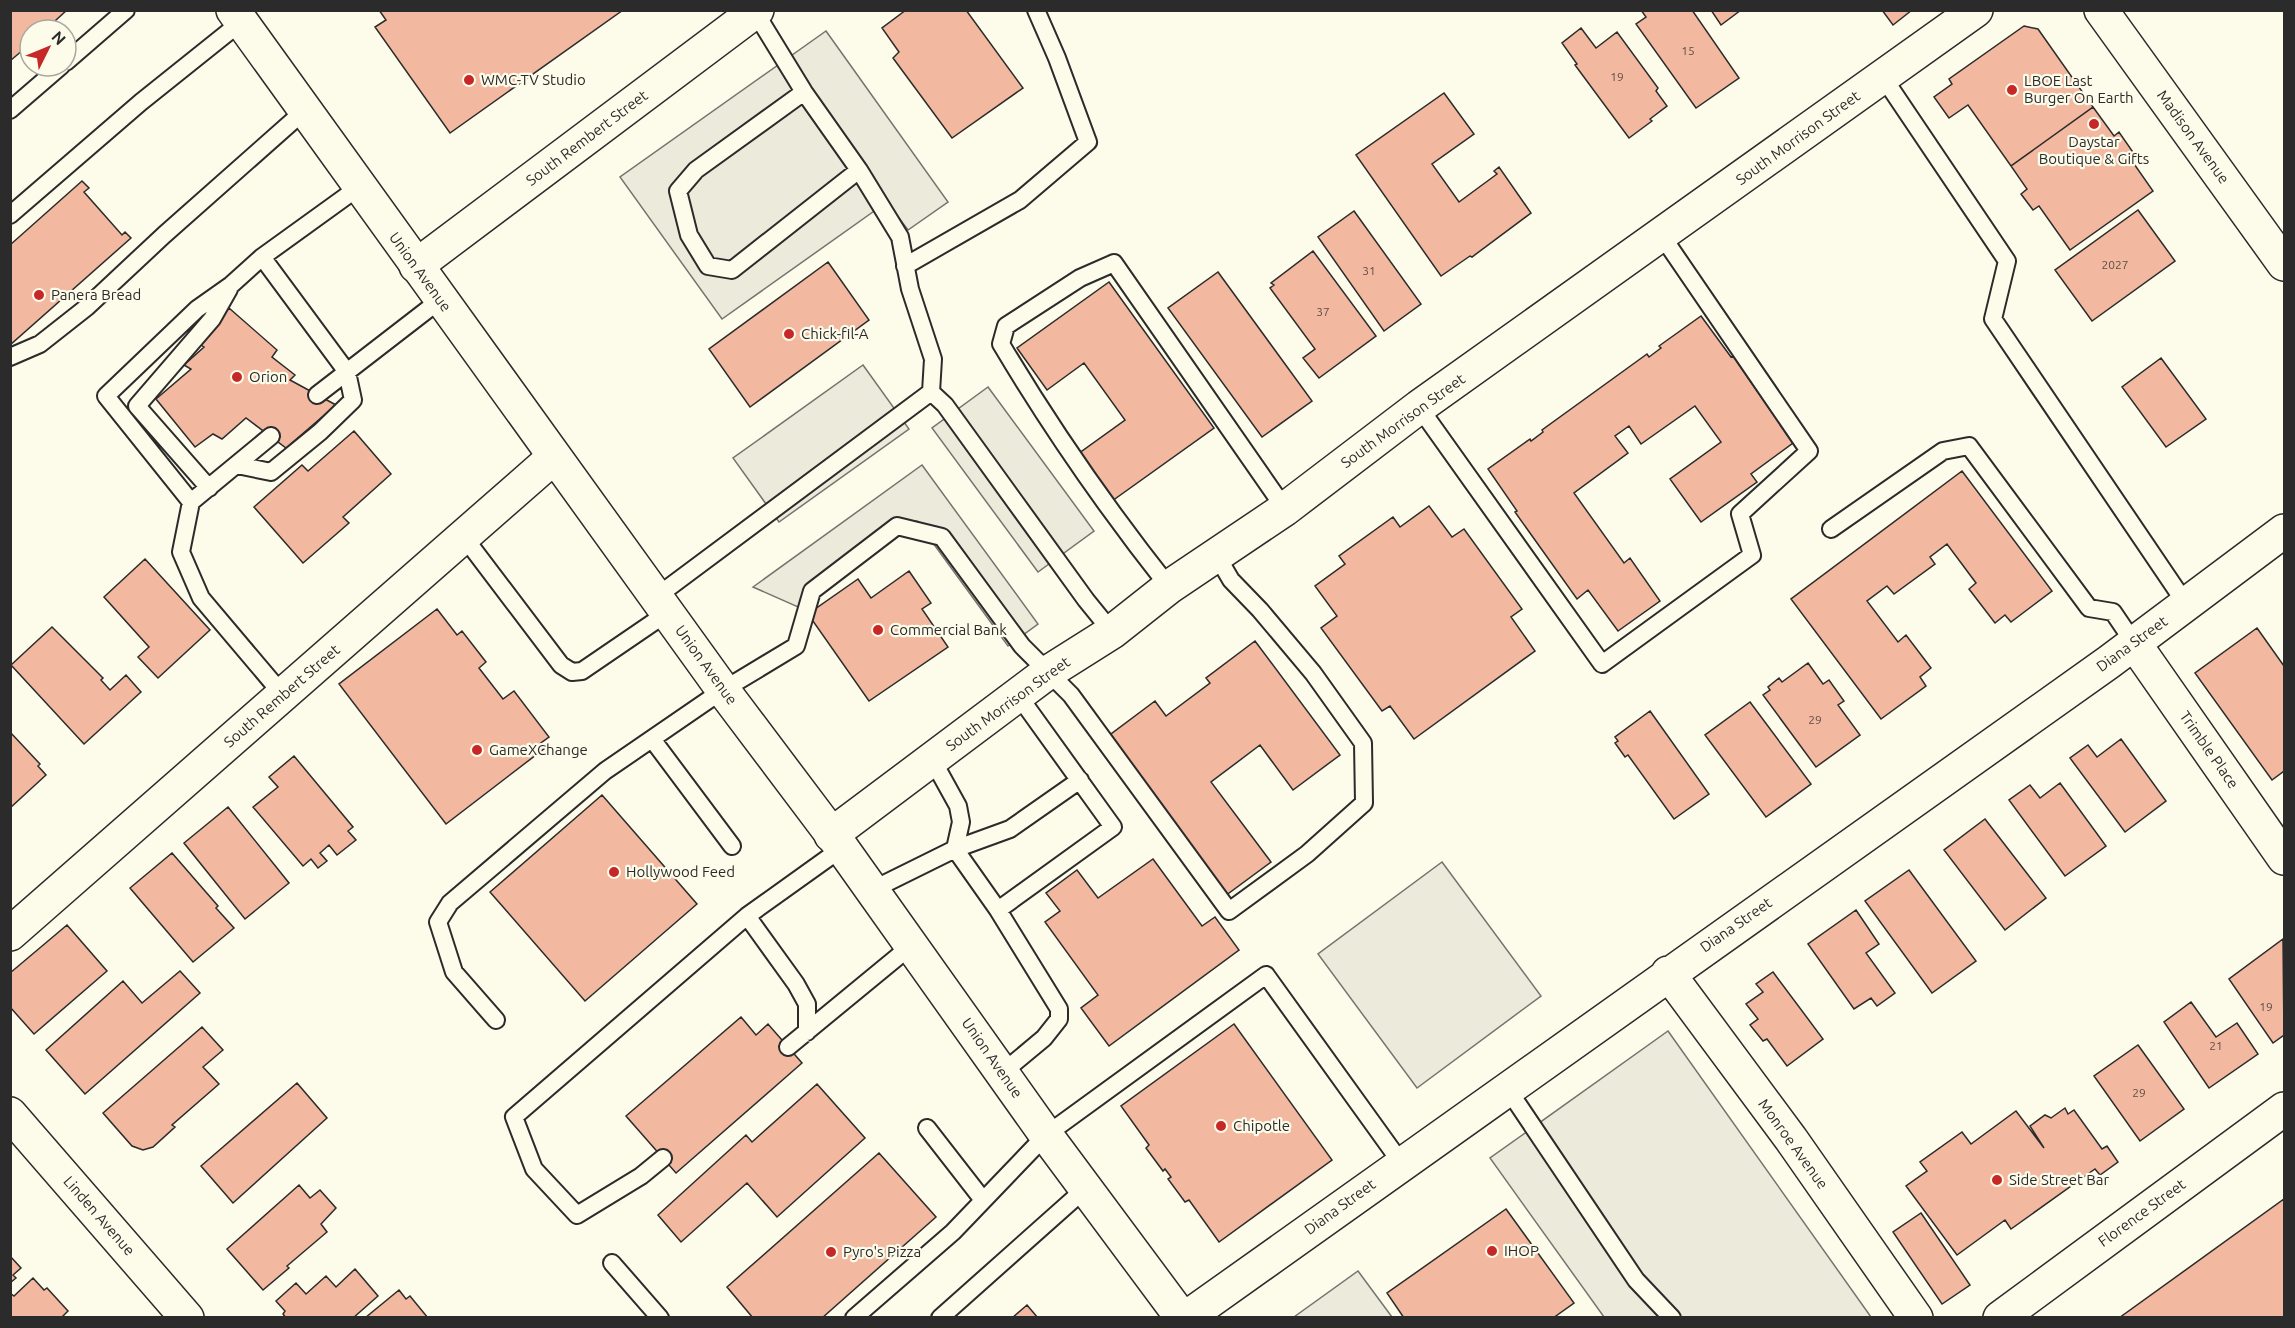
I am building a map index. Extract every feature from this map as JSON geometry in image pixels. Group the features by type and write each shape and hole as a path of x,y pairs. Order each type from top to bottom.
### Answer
{"street":[{"name":"South Morrison Street","path":"837,841 932,759 1047,673 1112,632 1169,587 1285,509 1419,407 1976,10"},
{"name":"Madison Avenue","path":"2101,10 2284,264"},
{"name":"South Rembert Street","path":"416,266 756,11"},
{"name":"Union Avenue","path":"237,16 661,605 837,841 1046,1135 1184,1317"},
{"name":"South Rembert Street","path":"10,934 554,457"},
{"name":"Diana Street","path":"1184,1317 2134,643 2284,531"},
{"name":"Trimble Place","path":"2134,643 2284,858"},
{"name":"Monroe Avenue","path":"1668,973 1791,1139 1916,1317"},
{"name":"Florence Street","path":"2000,1317 2284,1109"},
{"name":"Linden Avenue","path":"10,1114 187,1317"}],"lane":[{"path":"78,52 126,10"},
{"path":"905,266 1020,200 1088,142 1057,58 1036,10"},
{"path":"464,537 561,665 572,672 582,671 661,605 931,392 933,359 910,289 900,237 859,170 804,92 756,11"},
{"path":"10,215 237,16"},
{"path":"1883,77 2007,261 1993,320 2186,604"},
{"path":"10,110 47,78"},
{"path":"804,92 696,170 678,191 689,235 708,266 732,270 859,170"},
{"path":"10,357 40,344 87,307 164,235 304,111"},
{"path":"191,502 106,396 197,309 231,285 262,257 359,187"},
{"path":"1419,407 1602,664 1752,555 1740,514 1809,450 1662,236"},
{"path":"237,465 271,472 320,432 353,400 347,372 262,257"},
{"path":"1169,587 1146,558 1032,395 1001,344 1006,326 1080,278 1114,263 1285,509"},
{"path":"208,488 137,406 212,319 231,285"},
{"path":"317,395 440,300"},
{"path":"931,392 945,405 1086,600 1112,632"},
{"path":"271,436 191,502 181,552 201,598 283,695"},
{"path":"1832,529 1943,451 1970,446 2090,608 2113,612 2134,643"},
{"path":"496,1020 454,972 438,922 450,903 605,771 723,690 796,646 812,591 897,526 942,537 1022,646 1071,695 1228,911 1307,854 1364,803 1364,743 1313,673 1260,610 1231,580 1217,556"},
{"path":"998,910 1113,827 1018,695"},
{"path":"652,739 732,846"},
{"path":"932,759 958,806 961,822 955,849 998,910 1059,1009 1059,1019 1044,1038 1002,1073"},
{"path":"872,890 955,849 1010,829 1080,780"},
{"path":"663,1158 641,1176 577,1215 534,1169 514,1117 837,841"},
{"path":"747,916 796,984 807,1004 807,1032"},
{"path":"788,1047 912,945"},
{"path":"854,1317 953,1232 1046,1135 1266,975 1402,1164"},
{"path":"1507,1089 1636,1280 1672,1317"},
{"path":"927,1128 983,1200"},
{"path":"940,1317 1086,1188"},
{"path":"612,1263 660,1317"}],"shaded area":[{"path":"826,31 948,202 908,230 887,202 722,319 620,177"},
{"path":"863,365 909,429 779,522 733,458"},
{"path":"988,387 1094,531 1038,572 932,428"},
{"path":"922,465 1038,624 1008,646 917,521 798,607 753,587"},
{"path":"1442,862 1541,996 1417,1088 1318,954"},
{"path":"1668,1031 1871,1317 1604,1317 1490,1158"},
{"path":"1358,1271 1392,1317 1294,1317"}],"building":[{"path":"10,10 67,10 58,18 18,18 18,54 10,61"},
{"name":"WMC-TV Studio","path":"379,10 623,10 450,133 375,27 386,20"},
{"path":"906,10 966,10 1023,88 952,138 893,58 899,52 882,28"},
{"path":"1641,10 1692,10 1739,78 1696,108 1636,24 1646,17"},
{"path":"1711,10 1741,10 1721,25"},
{"path":"1882,10 1912,10 1893,25"},
{"name":"LBOE Last Burger On Earth","path":"2024,26 2038,29 2093,107 2011,166 1968,105 1949,118 1934,97 1952,84 1949,79"},
{"path":"1581,28 1596,48 1617,32 1658,88 1656,91 1667,106 1650,119 1652,121 1629,138 1575,65 1577,64 1562,43"},
{"path":"1444,93 1474,134 1432,164 1459,202 1497,174 1494,171 1499,167 1531,213 1472,257 1470,256 1441,276 1356,155"},
{"path":"2093,107 2114,136 2119,132 2137,158 2132,161 2153,191 2070,250 2039,206 2033,210 2021,194 2027,189 2011,166"},
{"name":"Panera Bread","path":"82,181 89,188 84,192 122,235 125,232 131,238 10,345 10,245"},
{"path":"2138,210 2175,261 2092,321 2055,270"},
{"path":"1354,211 1421,304 1384,331 1318,237"},
{"path":"1313,251 1376,336 1319,378 1303,358 1315,349 1270,288 1274,285 1271,283"},
{"name":"Chick-fil-A","path":"828,262 869,320 750,407 709,349"},
{"path":"1218,272 1312,401 1262,437 1168,308"},
{"path":"1109,282 1214,428 1112,501 1078,454 1125,420 1084,363 1047,390 1017,348"},
{"name":"Orion","path":"229,308 277,350 272,357 295,375 290,380 336,405 286,448 246,418 222,439 213,434 195,447 156,399 191,369 184,365 204,347 198,343"},
{"path":"1701,316 1731,357 1733,356 1793,443 1751,474 1757,482 1701,522 1670,479 1721,442 1695,406 1641,444 1629,426 1615,436 1628,453 1574,493 1624,563 1630,558 1660,601 1618,631 1588,590 1577,599 1515,512 1517,511 1488,469 1530,439 1531,441 1543,432 1542,430 1647,354 1649,357 1661,348 1659,346"},
{"path":"2161,358 2206,419 2166,447 2122,387"},
{"path":"354,431 391,474 343,517 349,523 303,563 254,507 302,465 308,471"},
{"path":"1962,471 2052,591 2011,622 2005,615 1995,623 1969,589 1976,583 1947,544 1930,557 1935,564 1894,594 1887,586 1867,601 1898,642 1906,635 1931,668 1920,677 1926,686 1881,719 1791,599"},
{"path":"1429,506 1452,537 1464,529 1522,609 1511,617 1535,651 1414,739 1390,706 1382,711 1321,628 1337,616 1315,586 1345,564 1339,556 1393,517 1400,527"},
{"path":"145,559 210,630 158,678 138,657 149,647 104,597"},
{"name":"Commercial Bank","path":"909,571 931,603 922,609 948,647 869,701 808,614 858,579 871,598"},
{"path":"437,609 457,635 462,631 486,662 479,668 503,699 514,691 549,737 541,743 545,748 446,824 339,684"},
{"path":"52,627 103,678 101,680 110,690 126,675 141,692 84,744 11,665"},
{"path":"2257,628 2284,666 2284,771 2272,780 2195,673"},
{"path":"1255,641 1340,755 1293,790 1260,745 1211,782 1271,862 1225,896 1107,737 1155,701 1166,716 1210,683 1206,678"},
{"path":"1808,663 1823,684 1829,680 1844,701 1838,705 1860,735 1816,767 1763,695 1770,690 1768,687 1779,678 1782,682"},
{"path":"1750,702 1811,784 1766,817 1705,735"},
{"path":"1650,711 1709,794 1674,819 1628,755 1625,757 1615,743 1618,741 1615,737"},
{"path":"10,732 40,764 38,766 46,775 10,808"},
{"path":"2121,739 2166,801 2125,832 2070,758 2088,745 2097,757"},
{"path":"294,756 353,827 348,831 356,840 337,855 329,845 320,853 327,861 318,868 311,859 303,866 253,807 278,787 269,777"},
{"path":"2060,783 2106,846 2065,876 2009,800 2030,785 2040,798"},
{"path":"602,795 697,904 585,1001 490,892"},
{"path":"228,807 289,883 245,919 184,843"},
{"path":"1985,819 2046,898 2005,930 1944,850"},
{"path":"172,853 234,928 193,962 130,888"},
{"path":"1153,859 1202,926 1215,917 1239,950 1109,1046 1081,1008 1098,995 1045,922 1060,911 1046,893 1077,870 1098,898"},
{"path":"1909,870 1976,961 1932,993 1865,901"},
{"path":"1856,910 1879,944 1866,953 1895,993 1877,1006 1871,998 1854,1009 1808,944"},
{"path":"67,925 107,971 34,1034 10,1007 10,973"},
{"path":"2283,939 2284,1035 2273,1043 2229,979"},
{"path":"180,971 200,993 85,1094 46,1050 123,981 142,1003"},
{"path":"1773,972 1823,1039 1787,1066 1767,1039 1763,1041 1750,1025 1758,1019 1746,1004 1763,992 1756,984"},
{"path":"2191,1002 2216,1037 2237,1023 2258,1054 2209,1088 2164,1022"},
{"path":"741,1017 756,1035 768,1024 802,1063 676,1173 626,1116"},
{"name":"Chipotle","path":"1234,1024 1332,1160 1219,1242 1189,1200 1185,1202 1168,1179 1171,1177 1165,1169 1163,1171 1146,1148 1149,1145 1121,1106"},
{"path":"202,1027 223,1050 203,1067 219,1084 172,1125 175,1127 153,1147 143,1150 132,1146 103,1113"},
{"path":"2138,1045 2184,1109 2140,1141 2094,1076"},
{"path":"297,1083 327,1118 233,1203 201,1166"},
{"path":"817,1084 865,1138 777,1217 747,1183 681,1242 658,1215 746,1135 752,1142"},
{"name":"Side Street Bar","path":"2065,1108 2068,1114 2074,1110 2102,1149 2107,1146 2118,1162 2100,1175 2095,1169 2011,1229 2005,1220 1957,1255 1906,1186 1927,1171 1920,1162 1962,1132 1971,1144 2016,1111 2044,1148 2030,1126 2045,1115 2051,1118"},
{"name":"Pyro's Pizza","path":"879,1153 936,1217 822,1318 753,1318 727,1287"},
{"path":"299,1185 310,1198 320,1190 336,1208 321,1224 327,1232 263,1290 227,1249"},
{"path":"2284,1199 2284,1318 2119,1318"},
{"name":"IHOP","path":"1506,1209 1574,1303 1553,1318 1404,1318 1387,1293"},
{"path":"1921,1213 1970,1285 1942,1304 1893,1232"},
{"path":"10,1256 21,1268 13,1275 16,1278 10,1283"},
{"path":"355,1269 378,1296 353,1318 286,1318 283,1314 285,1311 276,1301 296,1283 306,1294 326,1276 336,1287"},
{"path":"33,1278 44,1290 47,1288 68,1311 61,1318 10,1318 10,1293 14,1296"},
{"path":"399,1290 406,1299 410,1296 428,1318 365,1318"},
{"path":"1027,1305 1038,1318 1012,1318"}],"place":[{"name":"WMC-TV Studio","path":"469,80"},
{"name":"LBOE Last Burger On Earth","path":"2012,90"},
{"name":"Daystar Boutique & Gifts","path":"2094,124"},
{"name":"Panera Bread","path":"39,295"},
{"name":"Chick-fil-A","path":"789,334"},
{"name":"Orion","path":"237,377"},
{"name":"Commercial Bank","path":"878,630"},
{"name":"GameXChange","path":"477,750"},
{"name":"Hollywood Feed","path":"614,872"},
{"name":"Chipotle","path":"1221,1126"},
{"name":"Side Street Bar","path":"1997,1180"},
{"name":"IHOP","path":"1492,1251"},
{"name":"Pyro's Pizza","path":"831,1252"}]}
